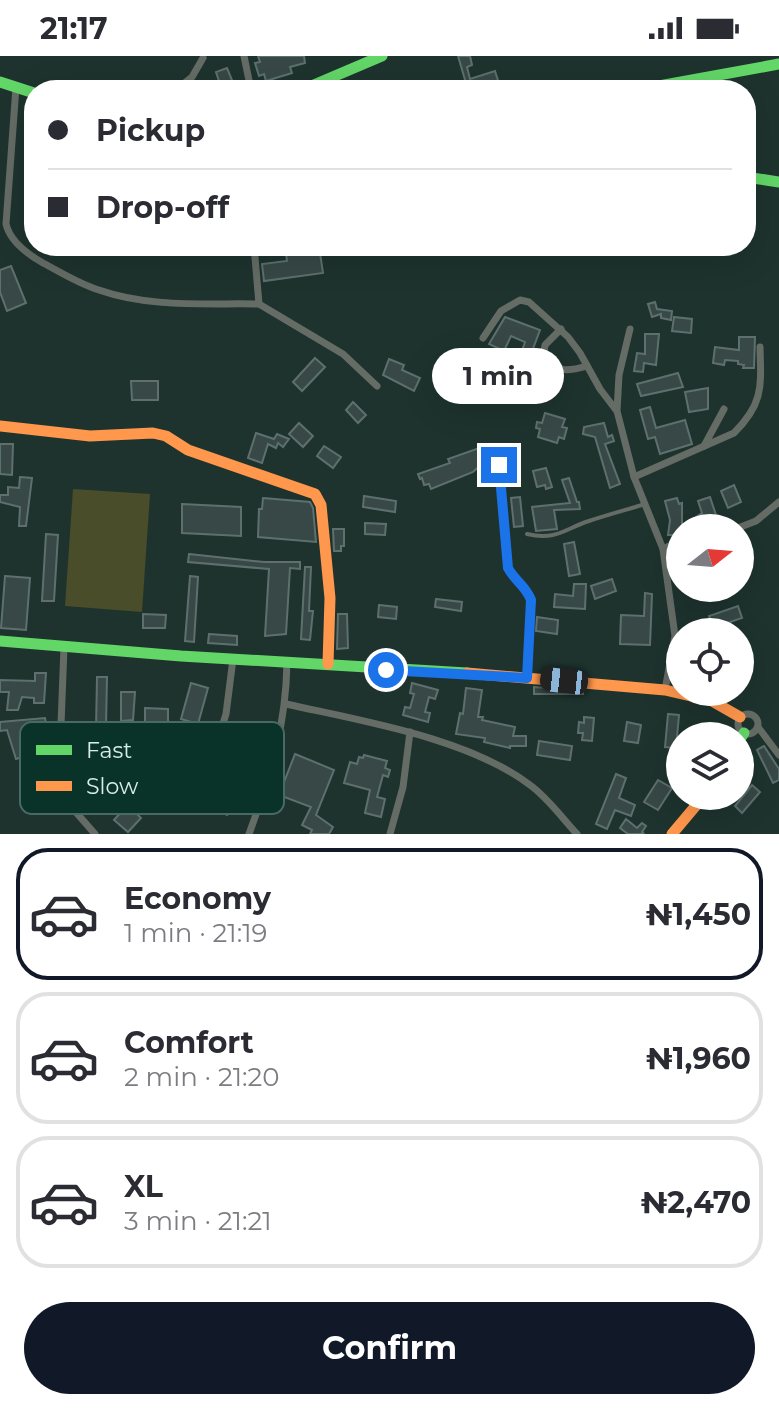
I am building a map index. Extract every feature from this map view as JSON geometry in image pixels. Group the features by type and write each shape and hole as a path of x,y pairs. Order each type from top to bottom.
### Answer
{"street":[{"path":"244,56 249,80"},
{"path":"326,80 382,56"},
{"path":"188,80 203,58"},
{"path":"692,80 779,64"},
{"path":"0,82 24,90"},
{"path":"16,87 6,224 12,238 24,249"},
{"path":"756,179 779,182"},
{"path":"35,256 77,282 102,292 157,302 259,304 343,354 377,386"},
{"path":"255,256 259,304"},
{"path":"483,338 501,311 520,300 529,302 561,329 617,411"},
{"path":"561,329 545,345 543,359 551,367 564,371 587,366"},
{"path":"630,329 619,375 617,411 634,477 663,549 675,636 665,690"},
{"path":"634,477 734,433 746,420 761,394 760,347"},
{"path":"704,446 724,409"},
{"path":"0,426 90,436 153,433 166,436 188,450 315,494 321,505 330,598 328,664"},
{"path":"499,465 508,568 512,577 528,589 531,600 527,678"},
{"path":"754,522 779,502"},
{"path":"0,641 665,690 712,701 740,717"},
{"path":"61,722 64,647"},
{"path":"223,722 233,659"},
{"path":"282,722 286,704 287,662"},
{"path":"286,704 410,732 503,766 534,787 577,834"},
{"path":"739,722 744,714 753,715 779,755"},
{"path":"754,732 758,727"},
{"path":"390,834 403,787 410,732"},
{"path":"672,834 692,810"},
{"path":"78,814 95,834"},
{"path":"249,834 257,814"}],"lane":[{"path":"527,534 551,536 564,533 589,521 645,504"}],"green space":[{"path":"73,489 150,494 142,612 65,606"}],"building":[{"path":"258,56 304,56 305,63 290,67 292,73 266,80 264,74 259,76 255,63 260,62"},
{"path":"458,56 470,56 472,65 467,67 470,79 495,71 498,80 465,80"},
{"path":"227,68 232,80 219,80 216,72"},
{"path":"286,256 320,256 323,273 264,281 262,264 287,261"},
{"path":"11,266 26,303 7,311 0,292 0,270"},
{"path":"655,302 657,309 672,311 671,320 661,318 661,314 652,317 648,304"},
{"path":"505,317 540,330 528,362 519,359 525,342 511,336 504,351 489,344"},
{"path":"674,317 692,319 691,333 672,331"},
{"path":"645,334 659,334 656,365 644,363 643,372 634,371 637,353 645,354"},
{"path":"739,337 755,337 754,368 743,368 744,365 738,364 738,361 725,360 724,365 713,363 715,347 739,350"},
{"path":"315,358 325,367 302,391 293,382"},
{"path":"389,359 404,365 402,370 420,378 414,391 383,375"},
{"path":"678,373 683,387 641,396 637,384"},
{"path":"528,376 552,389 548,396 524,383"},
{"path":"131,381 158,381 158,400 132,400"},
{"path":"708,388 708,409 689,412 685,392"},
{"path":"353,402 366,415 358,423 346,410"},
{"path":"650,407 656,428 685,420 692,444 660,454 655,437 648,439 640,410"},
{"path":"545,413 565,419 562,427 567,428 564,439 559,437 557,443 538,437 540,429 536,428 537,422 542,423"},
{"path":"299,423 313,436 303,447 289,434"},
{"path":"604,423 608,437 612,435 614,441 605,444 620,484 610,488 595,437 583,434 584,427"},
{"path":"256,433 274,439 277,434 289,439 283,447 278,443 276,448 268,444 262,463 248,458"},
{"path":"0,444 13,444 12,475 0,474"},
{"path":"324,446 341,457 333,468 317,456"},
{"path":"482,447 484,462 473,472 431,489 420,479 418,474"},
{"path":"546,468 552,487 537,487 533,471"},
{"path":"20,477 32,478 26,526 19,526 20,507 0,502 0,495 8,495 8,487 19,488"},
{"path":"569,478 580,509 554,510 557,529 536,531 532,507 570,503 562,480"},
{"path":"734,485 741,502 728,508 721,491"},
{"path":"364,496 396,501 395,512 363,507"},
{"path":"520,497 523,526 514,527 511,498"},
{"path":"710,497 716,514 700,514 698,501"},
{"path":"263,498 310,502 316,542 258,537 259,509 262,509"},
{"path":"677,498 679,504 682,503 682,514 668,514 665,501"},
{"path":"182,504 241,507 241,536 182,533"},
{"path":"365,523 386,524 385,535 365,534"},
{"path":"333,529 344,529 341,551 334,551"},
{"path":"46,534 58,535 54,601 42,601"},
{"path":"574,542 580,574 569,576 564,544"},
{"path":"189,554 264,562 300,562 300,569 290,568 286,634 265,636 269,569 188,562"},
{"path":"305,567 311,567 309,611 313,611 310,640 301,639"},
{"path":"5,576 30,578 26,630 1,628"},
{"path":"190,576 198,577 194,642 185,641"},
{"path":"612,579 616,591 595,599 591,586"},
{"path":"574,584 586,584 585,609 554,607 555,594 573,596"},
{"path":"645,593 652,594 650,645 620,644 621,615 644,616"},
{"path":"436,599 462,602 461,611 435,607"},
{"path":"379,605 397,607 396,619 378,617"},
{"path":"738,606 742,618 710,618"},
{"path":"143,614 166,615 165,628 143,628"},
{"path":"338,614 347,614 348,648 337,649"},
{"path":"537,617 558,620 557,634 536,631"},
{"path":"209,634 237,636 237,645 208,643"},
{"path":"35,673 46,673 44,703 34,703 34,698 22,697 18,710 7,710 9,692 0,692 0,680 35,681"},
{"path":"97,677 107,677 106,722 96,722"},
{"path":"191,683 208,688 199,722 181,719"},
{"path":"412,683 438,690 435,699 429,697 425,712 430,713 428,722 403,715 405,707 410,708 414,694 410,693"},
{"path":"534,687 583,691 583,694 534,694"},
{"path":"466,688 482,690 478,717 515,727 513,736 526,736 526,746 510,748 484,742 485,738 456,734 460,713 463,714"},
{"path":"121,692 135,692 133,720 121,721"},
{"path":"145,708 168,709 168,722 145,722"},
{"path":"668,714 679,715 678,722 667,722"},
{"path":"584,717 594,718 592,741 582,740 583,733 578,733 579,722 584,723"},
{"path":"45,718 46,722 20,722 20,758 16,759 7,730 0,731 0,722"},
{"path":"627,722 641,725 638,743 624,741"},
{"path":"539,741 572,746 570,760 537,755"},
{"path":"764,746 779,769 779,780 773,783 757,750"},
{"path":"295,754 334,770 316,815 333,827 329,834 310,834 312,830 302,825 311,807 284,797 284,782"},
{"path":"364,755 387,761 385,768 390,770 388,777 383,775 377,797 385,799 381,817 365,813 370,790 344,783 350,762 357,764 359,757 363,758"},
{"path":"616,774 626,778 619,798 635,805 631,816 615,810 607,829 596,824"},
{"path":"658,780 666,785 666,797 658,810 644,802"},
{"path":"119,814 139,814 141,818 128,832 114,820"},
{"path":"626,819 637,828 642,823 646,826 642,832 644,834 628,834 620,828"}],"traffic: fast":[{"path":"326,80 382,56"},
{"path":"692,80 779,64"},
{"path":"0,82 24,90"},
{"path":"756,179 779,182"},
{"path":"0,641 181,656 467,673"}],"traffic: slow":[{"path":"0,426 90,436 153,433 166,436 188,450 315,494 321,505 330,598 328,664"},
{"path":"467,673 665,690 712,701 740,717"},
{"path":"672,834 692,810"}],"route":[{"path":"386,670 527,678 531,600 528,589 512,577 508,568 499,465"}]}
